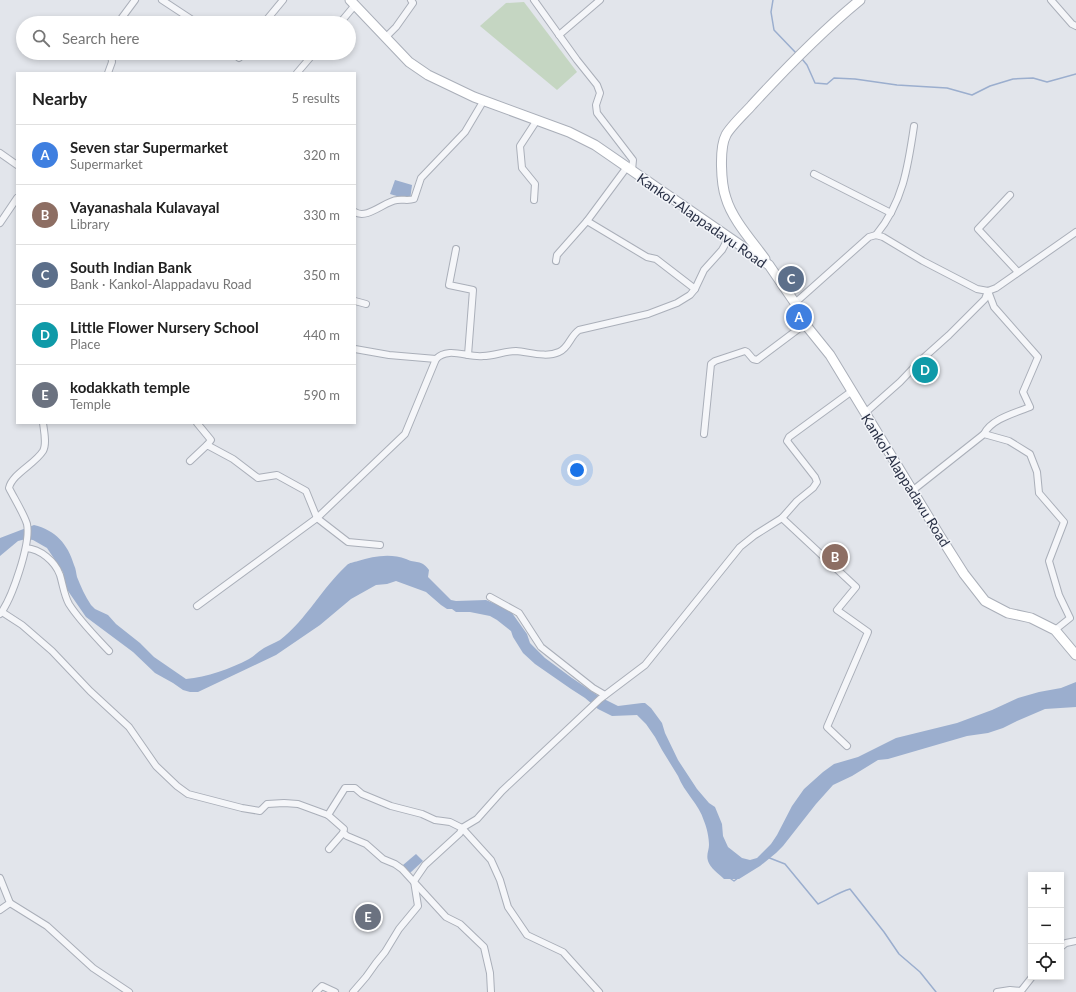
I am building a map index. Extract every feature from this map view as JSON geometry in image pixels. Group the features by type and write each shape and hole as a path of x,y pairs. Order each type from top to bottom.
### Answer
{"main road":[{"path":"769,265 737,221 726,198 723,180 722,149 726,134 806,48 860,0"},
{"name":"Kankol-Alappadavu Road","path":"352,3 409,62 428,75 484,100 569,132 596,145 769,265 795,303 805,324 830,354 912,491 964,574 985,601 1008,613 1031,618 1055,630 1076,655"}],"street":[{"path":"123,16 135,0"},
{"path":"162,0 186,16"},
{"path":"270,16 284,0"},
{"path":"385,38 406,14 413,3 411,0"},
{"path":"534,0 597,85 600,92 596,105 597,113 633,160 630,168 557,255 556,261"},
{"path":"559,35 600,0"},
{"path":"1051,0 1072,24 1076,26"},
{"path":"344,16 352,3"},
{"path":"108,72 112,60"},
{"path":"298,72 308,60"},
{"path":"356,212 361,214 376,210 387,202 414,199 421,178 465,132 484,100"},
{"path":"534,200 535,184 522,168 520,146 537,120"},
{"path":"876,235 885,224 900,194 907,171 914,126"},
{"path":"0,153 16,164"},
{"path":"814,174 891,213"},
{"path":"1010,195 978,229 1018,272"},
{"path":"0,223 16,199"},
{"path":"587,221 647,257 656,259 695,289"},
{"path":"865,413 949,335 985,299 988,292 996,288 1076,232"},
{"path":"795,303 869,237 876,235 883,237 923,261 965,283 977,289 988,292"},
{"path":"197,606 317,518 405,434 436,359 439,356 451,352 482,357 515,351 550,354 564,349 574,334 579,330 648,314 677,303 690,295 695,289 704,270 722,250 729,237"},
{"path":"456,249 449,285 473,290 468,355"},
{"path":"912,491 984,434 987,427 1002,418 1030,407 1024,392 1038,357 994,307 988,292"},
{"path":"356,301 366,304"},
{"path":"704,434 711,364 715,361 745,351 753,359 758,360 805,324"},
{"path":"356,349 389,355 436,359"},
{"path":"353,992 385,952 399,929 418,906 414,881 425,865 460,833 462,828 477,819 502,791 598,701 645,665 740,547 754,535 782,518 813,488 817,482 816,477 787,441 788,437 852,391"},
{"path":"43,424 45,441 43,451 11,482 9,488 27,525 26,546 24,557 11,593 1,613 22,625 52,651 90,691 129,726 156,766 188,794 242,808 260,811 267,804 298,804 328,815 344,829 343,833 329,849"},
{"path":"190,461 211,440 198,424"},
{"path":"984,434 1009,441 1030,454 1038,472 1039,494 1064,522 1049,561 1059,595 1070,618 1055,630"},
{"path":"207,445 233,459 258,478 277,475 306,490 317,518 348,542 380,545"},
{"path":"782,518 856,587 837,610 868,632 827,727 847,746"},
{"path":"26,546 40,551 55,565 60,575 62,586 69,603 109,651"},
{"path":"490,597 519,613 541,647 593,688 605,695"},
{"path":"328,815 345,788 355,788 362,794 390,806 422,814 435,820 450,822 462,828 491,860 500,880 508,907 527,935 563,952 599,992"},
{"path":"343,833 366,844 383,859 402,869 446,917 460,924 484,947 490,973 491,992"},
{"path":"0,878 10,904 47,926 93,968 129,992"},
{"path":"0,910 10,904"},
{"path":"1064,945 1076,941"},
{"path":"997,992 1010,990 1021,991 1030,980"},
{"path":"316,992 322,986 335,992"}],"green space":[{"path":"524,2 577,72 557,90 480,26 506,3"}],"water":[{"path":"395,180 412,185 410,200 390,194"},
{"path":"34,525 48,530 64,544 71,557 80,584 91,605 95,609 108,615 116,624 140,643 154,657 186,679 218,672 234,666 249,659 264,648 280,640 290,632 330,583 349,564 382,556 400,557 421,563 429,570 428,577 451,600 486,600 512,613 527,634 530,643 545,658 600,697 618,706 645,703 651,708 662,723 665,733 678,760 697,789 709,803 715,807 722,824 723,836 728,847 742,858 750,860 757,858 771,844 792,806 804,789 834,764 858,757 896,738 957,723 992,710 1018,698 1061,688 1076,682 1076,707 1045,709 1003,728 988,733 967,736 888,759 878,760 852,776 833,785 783,846 760,866 739,879 724,879 709,864 707,857 709,839 702,815 646,724 637,715 612,716 598,709 585,698 535,664 523,653 511,631 490,616 470,612 456,612 452,609 447,609 426,592 396,581 376,585 351,599 320,625 276,655 198,692 190,692 183,690 155,673 133,652 86,617 65,586 63,572 47,548 33,540 26,539 18,541 0,556 0,538"},
{"path":"416,854 423,861 410,873 403,865"}],"waterway":[{"path":"773,0 771,12 774,30 796,53"},
{"path":"802,59 807,65 815,83 827,84 834,78 855,79 897,85 947,88 972,95 990,86 1013,79 1033,78 1047,82 1076,74"},
{"path":"767,857 785,864 818,904 850,889 884,932 899,954 920,972 936,992"},
{"path":"731,879 734,881 738,878"}],"place":[{"name":"South Indian Bank","path":"791,279"},
{"name":"Seven star Supermarket","path":"799,317"},
{"name":"Little Flower Nursery School","path":"925,370"},
{"name":"Vayanashala Kulavayal","path":"835,557"},
{"name":"kodakkath temple","path":"368,917"}]}
